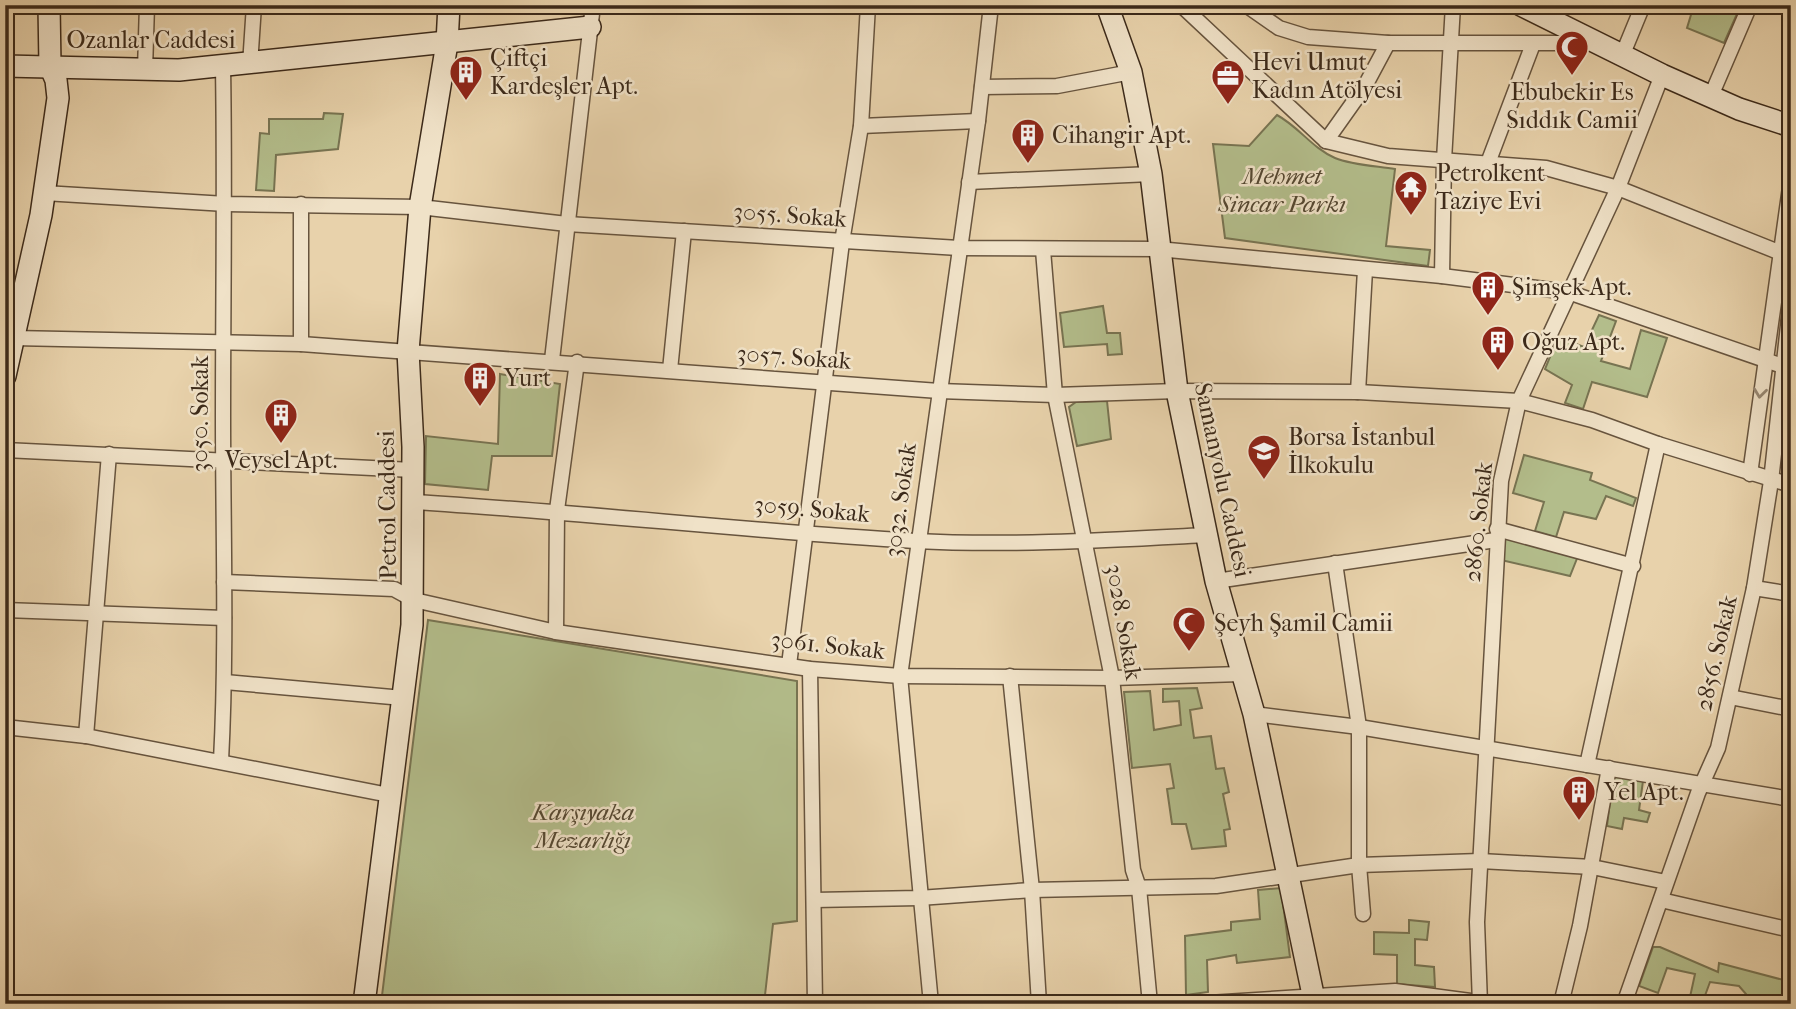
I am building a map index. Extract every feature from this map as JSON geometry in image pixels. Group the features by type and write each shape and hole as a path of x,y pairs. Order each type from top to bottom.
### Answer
{"street":[{"path":"5,376 44,192 58,98 56,80 50,66 49,5"},
{"path":"145,70 147,5"},
{"path":"250,65 254,5"},
{"name":"Petrol Caddesi","path":"364,1004 414,600 414,502 408,351 420,206 447,43 449,5"},
{"path":"552,360 593,5"},
{"path":"789,665 842,242 861,126 868,5"},
{"name":"3032. Sokak","path":"931,1004 900,676 978,121 991,5"},
{"name":"Samanyolu Caddesi","path":"1107,5 1131,72 1151,174 1177,391 1216,581 1254,714 1314,999"},
{"path":"1181,5 1326,141 1388,156 1546,168 1618,188 1786,256"},
{"path":"1246,5 1279,28 1308,37 1388,43 1593,43"},
{"path":"1441,276 1452,5"},
{"path":"1622,56 1643,5"},
{"path":"1711,96 1750,5"},
{"path":"1531,7 1593,43 1662,75 1739,109 1791,126"},
{"name":"Ozanlar Caddesi","path":"5,66 145,70 223,67 590,27"},
{"path":"1326,141 1365,86 1388,43"},
{"path":"1488,163 1534,44"},
{"name":"3050. Sokak","path":"221,761 225,682 223,342 226,204 223,67"},
{"path":"982,87 1057,86 1131,72"},
{"name":"2860. Sokak","path":"1484,1003 1477,922 1484,749 1501,481 1520,401 1618,188 1662,75"},
{"path":"861,126 978,121"},
{"path":"969,182 1151,174"},
{"path":"1750,474 1764,360 1786,256 1791,180"},
{"name":"3055. Sokak","path":"44,192 226,204 420,206 567,224 959,248 1158,249 1441,276 1568,292 1787,368"},
{"path":"300,204 301,344"},
{"path":"670,370 684,231"},
{"name":"3028. Sokak","path":"1043,250 1055,394 1112,678 1133,870 1139,888 1150,1004"},
{"path":"1358,392 1364,270"},
{"name":"2856. Sokak","path":"1624,1004 1666,882 1718,748 1754,588 1787,368 1791,298"},
{"name":"3057. Sokak","path":"13,338 301,344 552,360 939,391 1055,394 1177,391 1358,392 1520,401 1592,420 1771,481 1791,485"},
{"path":"556,632 557,510 577,362"},
{"path":"1587,765 1658,444"},
{"path":"5,450 413,470"},
{"path":"86,736 99,615 109,454"},
{"name":"3059. Sokak","path":"414,502 557,510 917,541 1086,541 1207,535"},
{"path":"1216,581 1497,535 1633,566"},
{"path":"1335,563 1359,727 1359,865 1363,914"},
{"name":"3061. Sokak","path":"224,582 394,589 414,600 556,632 810,669 900,676 1112,678 1241,674"},
{"path":"1754,588 1791,594"},
{"path":"5,610 224,618"},
{"path":"810,669 815,1004"},
{"path":"1010,676 1032,890 1039,1004"},
{"path":"225,682 403,698"},
{"path":"1730,697 1791,709"},
{"path":"1254,714 1359,727 1791,799"},
{"path":"5,727 86,736 389,794"},
{"path":"1561,1004 1592,867 1609,768"},
{"path":"814,900 919,898 1032,890 1216,886 1359,865 1480,861 1592,867 1666,882"},
{"path":"1661,900 1791,930"},
{"path":"1193,1004 1314,999 1395,991 1484,1003"}],"green space":[{"path":"1694,5 1741,5 1724,43 1687,28"},
{"path":"324,113 343,114 338,149 276,155 274,191 256,190 260,133 269,134 269,119 323,119"},
{"name":"Mehmet Sincar Parkı","path":"1277,115 1319,149 1335,158 1356,164 1395,169 1386,246 1430,250 1428,266 1225,238 1213,144 1249,146"},
{"path":"1103,306 1107,333 1120,333 1122,354 1108,355 1107,344 1064,347 1060,313"},
{"path":"1599,315 1616,321 1601,361 1630,369 1641,330 1667,338 1647,397 1592,382 1583,409 1565,403 1572,385 1545,369 1558,337 1584,347"},
{"path":"500,374 560,384 552,456 492,456 488,490 425,484 426,436 498,444"},
{"path":"1107,401 1111,439 1077,446 1069,407 1076,402"},
{"path":"1524,455 1592,473 1590,480 1636,498 1633,506 1606,496 1596,519 1564,512 1556,537 1535,531 1544,502 1513,493"},
{"path":"1505,537 1578,556 1570,576 1501,560"},
{"name":"Karşıyaka Mezarlığı","path":"428,620 797,681 797,921 773,924 764,1004 381,1004"},
{"path":"1197,688 1202,708 1190,710 1194,738 1211,736 1216,769 1224,768 1229,792 1223,794 1230,829 1224,830 1226,846 1192,849 1186,824 1172,824 1167,789 1174,788 1170,764 1132,768 1124,692 1150,691 1154,730 1181,725 1179,701 1163,702 1163,689"},
{"path":"1613,776 1643,781 1639,810 1650,813 1647,822 1624,818 1622,829 1607,826"},
{"path":"1281,888 1290,957 1237,963 1236,955 1207,960 1208,992 1186,995 1185,936 1231,930 1231,922 1260,919 1258,890"},
{"path":"1409,920 1429,922 1427,940 1415,939 1415,965 1434,967 1435,987 1397,984 1397,955 1374,954 1374,932 1409,933"},
{"path":"1653,947 1660,947 1718,972 1719,963 1791,982 1791,1004 1744,1001 1746,994 1739,986 1710,982 1703,1001 1690,997 1695,974 1667,968 1658,993 1639,986"}],"place":[{"name":"Ebubekir Es Sıddık Camii","path":"1572,77"},
{"name":"Çiftçi Kardeşler Apt.","path":"466,102"},
{"name":"Hevi Umut Kadın Atölyesi","path":"1228,106"},
{"name":"Cihangir Apt.","path":"1028,165"},
{"name":"Petrolkent Taziye Evi","path":"1411,217"},
{"name":"Şimşek Apt.","path":"1488,317"},
{"name":"Oğuz Apt.","path":"1498,372"},
{"name":"Yurt","path":"480,408"},
{"name":"Veysel Apt.","path":"281,445"},
{"name":"Borsa İstanbul İlkokulu","path":"1264,481"},
{"name":"Şeyh Şamil Camii","path":"1189,653"},
{"name":"Yel Apt.","path":"1579,822"}]}
